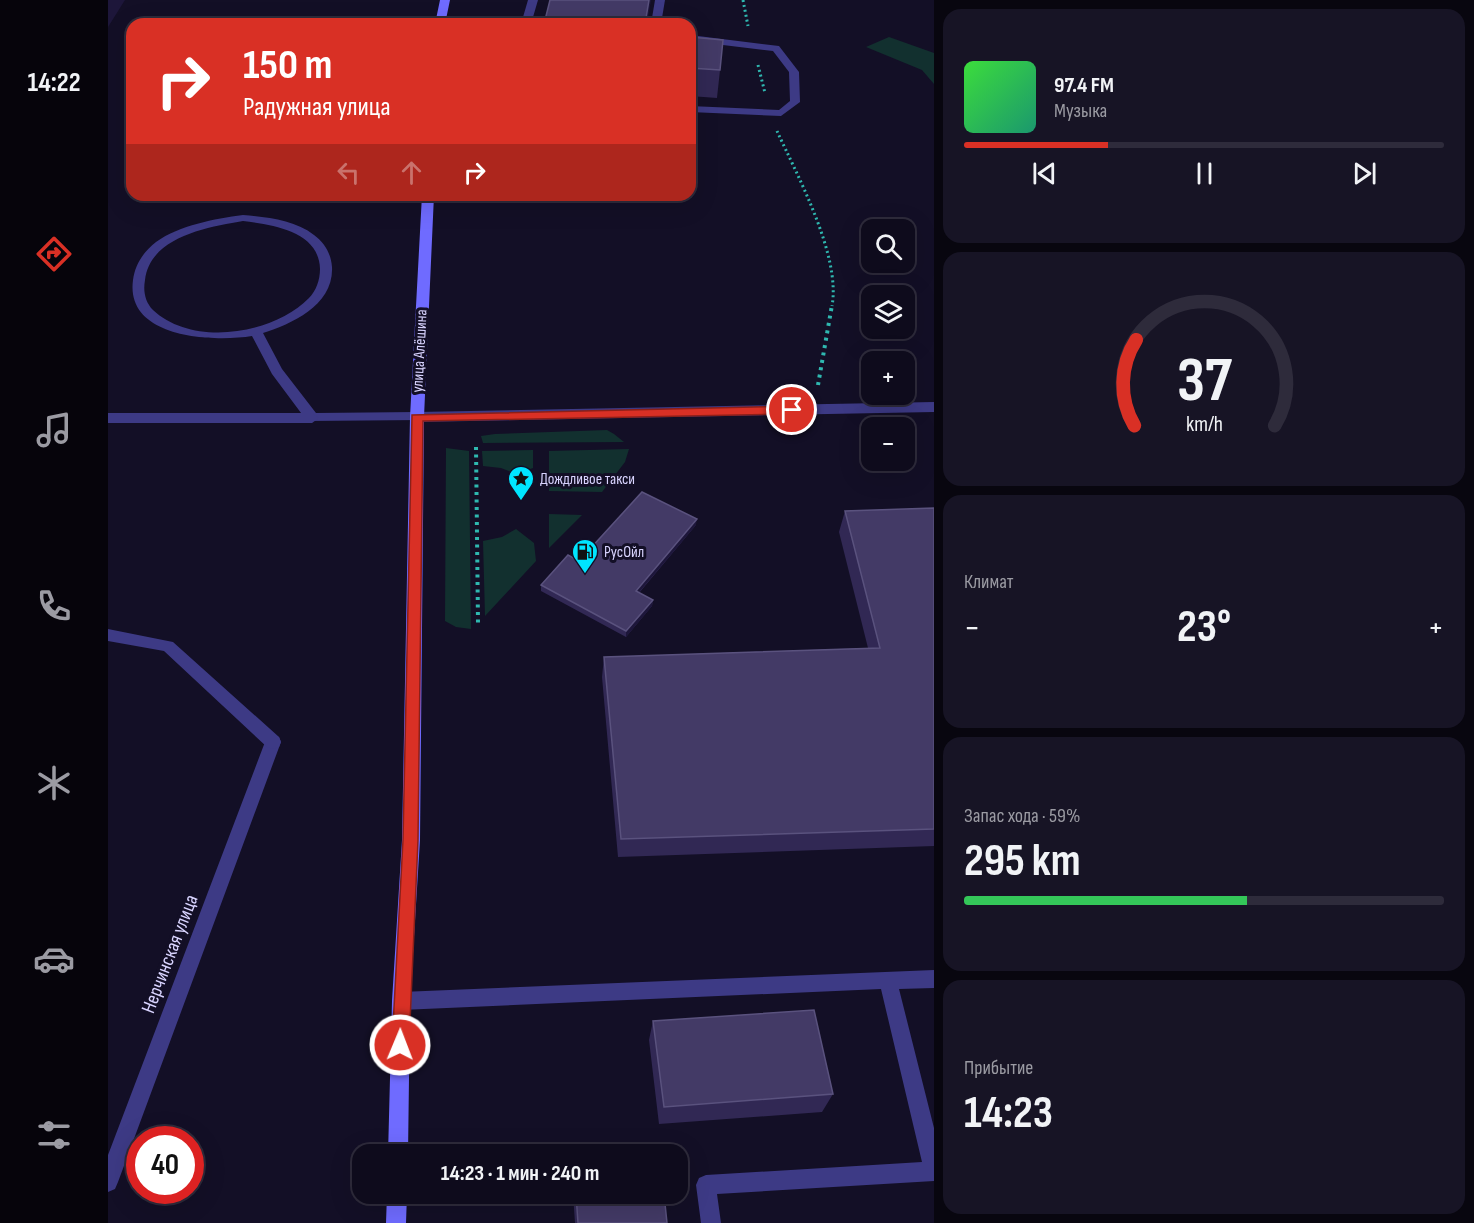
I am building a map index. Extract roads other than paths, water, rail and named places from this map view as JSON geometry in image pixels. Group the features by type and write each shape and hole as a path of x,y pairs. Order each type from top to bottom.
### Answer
{"street":[{"path":"441,18 445,0"},
{"path":"528,18 533,0"},
{"path":"657,18 660,0"},
{"path":"696,39 776,48 794,72 795,102 781,113 696,109"},
{"name":"улица Алёшина","path":"398,1144 401,1001 411,840 417,417 428,201"},
{"path":"243,218 273,221 299,230 318,244 327,263 325,283 311,303 287,320 256,332 225,336 194,334 168,326 149,313 138,297 137,278 145,260 162,244 184,231 211,222 243,218"},
{"path":"256,332 277,371 312,418"},
{"path":"108,418 417,417 934,407"},
{"name":"Нерчинская улица","path":"108,635 168,646 273,742 108,1182"},
{"path":"401,1001 934,979"},
{"path":"711,1223 706,1185 934,1169 888,980"},
{"path":"396,1223 397,1204"}],"place":[{"name":"Дождливое такси","path":"521,502"},
{"name":"РусОйл","path":"585,575"}]}
